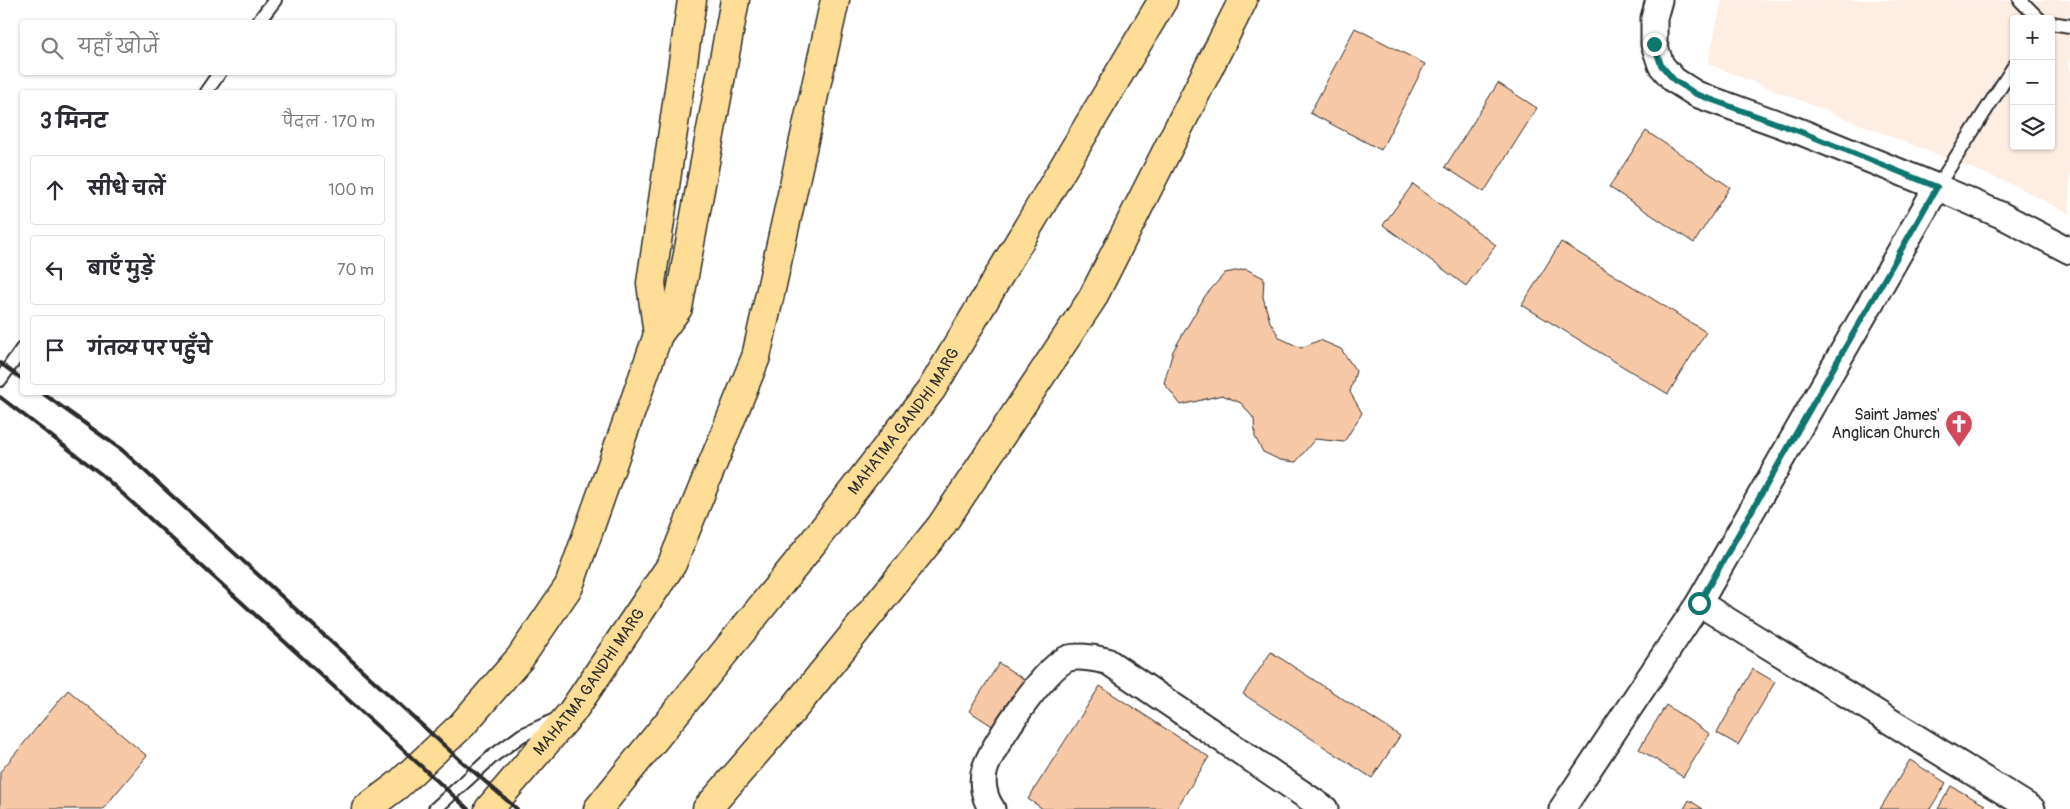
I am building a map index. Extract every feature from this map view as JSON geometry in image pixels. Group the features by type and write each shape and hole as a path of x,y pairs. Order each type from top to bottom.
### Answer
{"highway":[{"path":"658,334 651,283 692,0"},
{"path":"366,809 398,785 462,724 520,658 569,586 658,334 678,308 735,0"},
{"name":"MAHATMA GANDHI MARG","path":"489,809 572,712 672,564 756,357 835,0"},
{"name":"MAHATMA GANDHI MARG","path":"598,809 797,563 931,390 1163,0"},
{"path":"707,809 792,712 941,526 1092,299 1243,0"}],"street":[{"path":"1659,0 1654,18 1654,44 1661,65 1674,80 1696,94 1801,132 1937,187 2001,215 2070,251"},
{"path":"1562,809 1699,603 1937,187"},
{"path":"1699,603 2032,809"},
{"path":"992,809 987,801 983,784 985,769 995,747 1041,680 1056,666 1069,658 1087,658 1107,661 1325,809"}],"lane":[{"path":"260,20 275,0"},
{"path":"2020,0 2035,15"},
{"path":"2055,24 2070,26"},
{"path":"1937,187 2010,72"},
{"path":"207,90 218,75"},
{"path":"0,380 20,352"},
{"path":"435,809 493,756 522,736 572,712"}],"shaded area":[{"path":"1722,0 2070,0 2070,214 2016,186 1708,64"}],"building":[{"path":"1355,28 1425,64 1381,150 1310,113"},
{"path":"1498,83 1537,108 1484,192 1445,167"},
{"path":"1646,131 1730,187 1694,243 1609,187"},
{"path":"1413,184 1496,245 1466,286 1383,225"},
{"path":"1561,242 1706,332 1668,394 1522,305"},
{"path":"1246,269 1264,278 1263,297 1270,322 1280,338 1301,348 1320,340 1341,349 1356,371 1350,392 1362,413 1344,442 1315,439 1296,462 1280,460 1263,452 1255,437 1254,419 1241,403 1222,395 1181,405 1164,383 1173,351 1205,296 1225,273"},
{"path":"1271,652 1400,736 1372,778 1243,694"},
{"path":"999,663 1028,682 997,729 969,711"},
{"path":"1753,669 1775,682 1738,745 1717,733"},
{"path":"1100,686 1209,757 1176,809 1043,809 1028,799"},
{"path":"68,690 147,756 103,809 0,809 0,772"},
{"path":"1666,705 1710,734 1683,777 1639,749"},
{"path":"1910,760 1946,783 1930,809 1880,809"},
{"path":"1951,786 1985,805 1983,809 1938,809"},
{"path":"1689,800 1703,809 1684,809"}],"railway":[{"path":"0,363 20,378"},
{"path":"45,395 122,450 459,759 517,809"},
{"path":"0,397 101,474 468,809"}],"place":[{"name":"Saint James' Anglican Church","path":"1959,448"}],"route":[{"path":"1654,44 1661,65 1674,80 1696,94 1801,132 1937,187 1699,603"}]}
